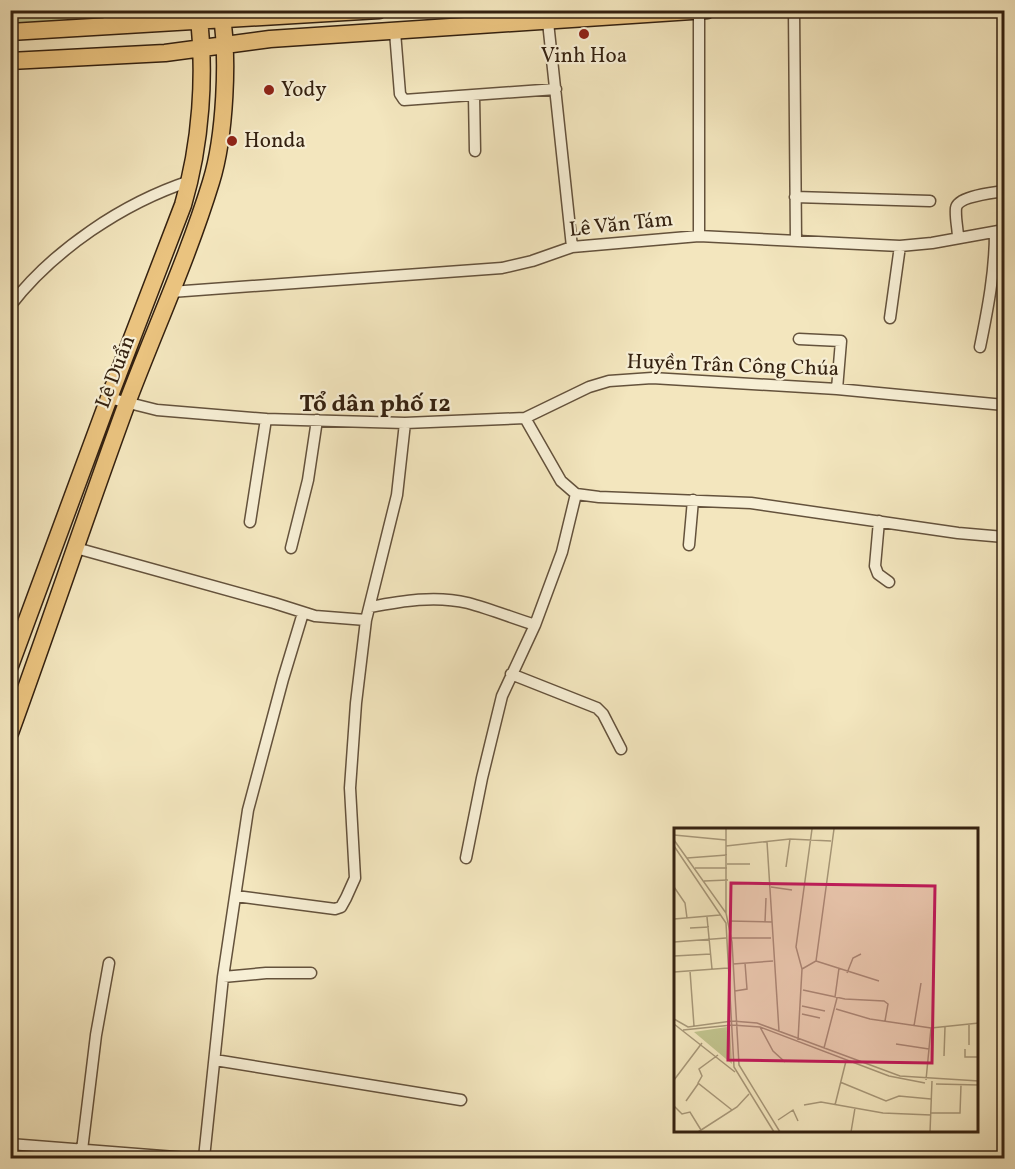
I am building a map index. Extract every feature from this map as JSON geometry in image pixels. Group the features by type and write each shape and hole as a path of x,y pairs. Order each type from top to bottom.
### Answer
{"main road":[{"path":"10,32 106,27 199,16 378,10"},
{"path":"10,61 165,53 270,39 703,11"},
{"name":"Lê Duẩn","path":"10,733 127,404 211,181 216,161 224,85 221,15"},
{"name":"Lê Duẩn","path":"10,666 190,181 197,136 199,16"}],"street":[{"path":"106,27 112,10"},
{"path":"795,10 796,241"},
{"path":"699,236 703,11"},
{"path":"548,22 572,247"},
{"path":"395,32 401,97 411,100 556,89"},
{"path":"474,96 475,151"},
{"path":"10,306 37,274 90,233 142,199 190,181"},
{"path":"958,238 956,206 959,202 967,198 1005,191"},
{"path":"795,197 930,201"},
{"path":"980,347 1000,231"},
{"name":"Lê Văn Tám","path":"171,292 501,268 532,261 572,247 699,236 900,246 1000,231"},
{"path":"890,318 900,246"},
{"path":"799,339 841,341 837,389"},
{"name":"Huyền Trân Công Chúa","path":"109,398 157,410 266,418 405,423 525,418 590,387 627,379 652,378 837,389 1005,405"},
{"path":"250,522 266,418"},
{"path":"525,418 561,481 576,494 751,503 958,533 1005,537"},
{"path":"291,548 308,480 317,420"},
{"path":"236,896 335,909 340,907 353,886 356,870 351,807 352,745 366,620 397,495 405,423"},
{"path":"466,858 502,696 535,625 562,552 576,494"},
{"path":"690,545 693,500"},
{"path":"879,520 875,566 878,574 889,582"},
{"path":"76,548 303,613 366,620"},
{"path":"370,607 420,599 443,600 467,603 535,625"},
{"path":"204,1158 223,977 248,810 303,613"},
{"path":"511,674 597,708 603,714 621,749"},
{"path":"82,1150 96,1035 109,963"},
{"path":"223,977 266,973 311,973"},
{"path":"214,1060 461,1100"},
{"path":"10,1144 188,1158"}],"green space":[{"path":"11,11 174,11 166,17 11,29"}],"place":[{"name":"Vinh Hoa","path":"584,34"},
{"name":"Yody","path":"269,90"},
{"name":"Honda","path":"232,141"}],"district":[{"name":"Tổ dân phố 12","path":"375,405"}]}
